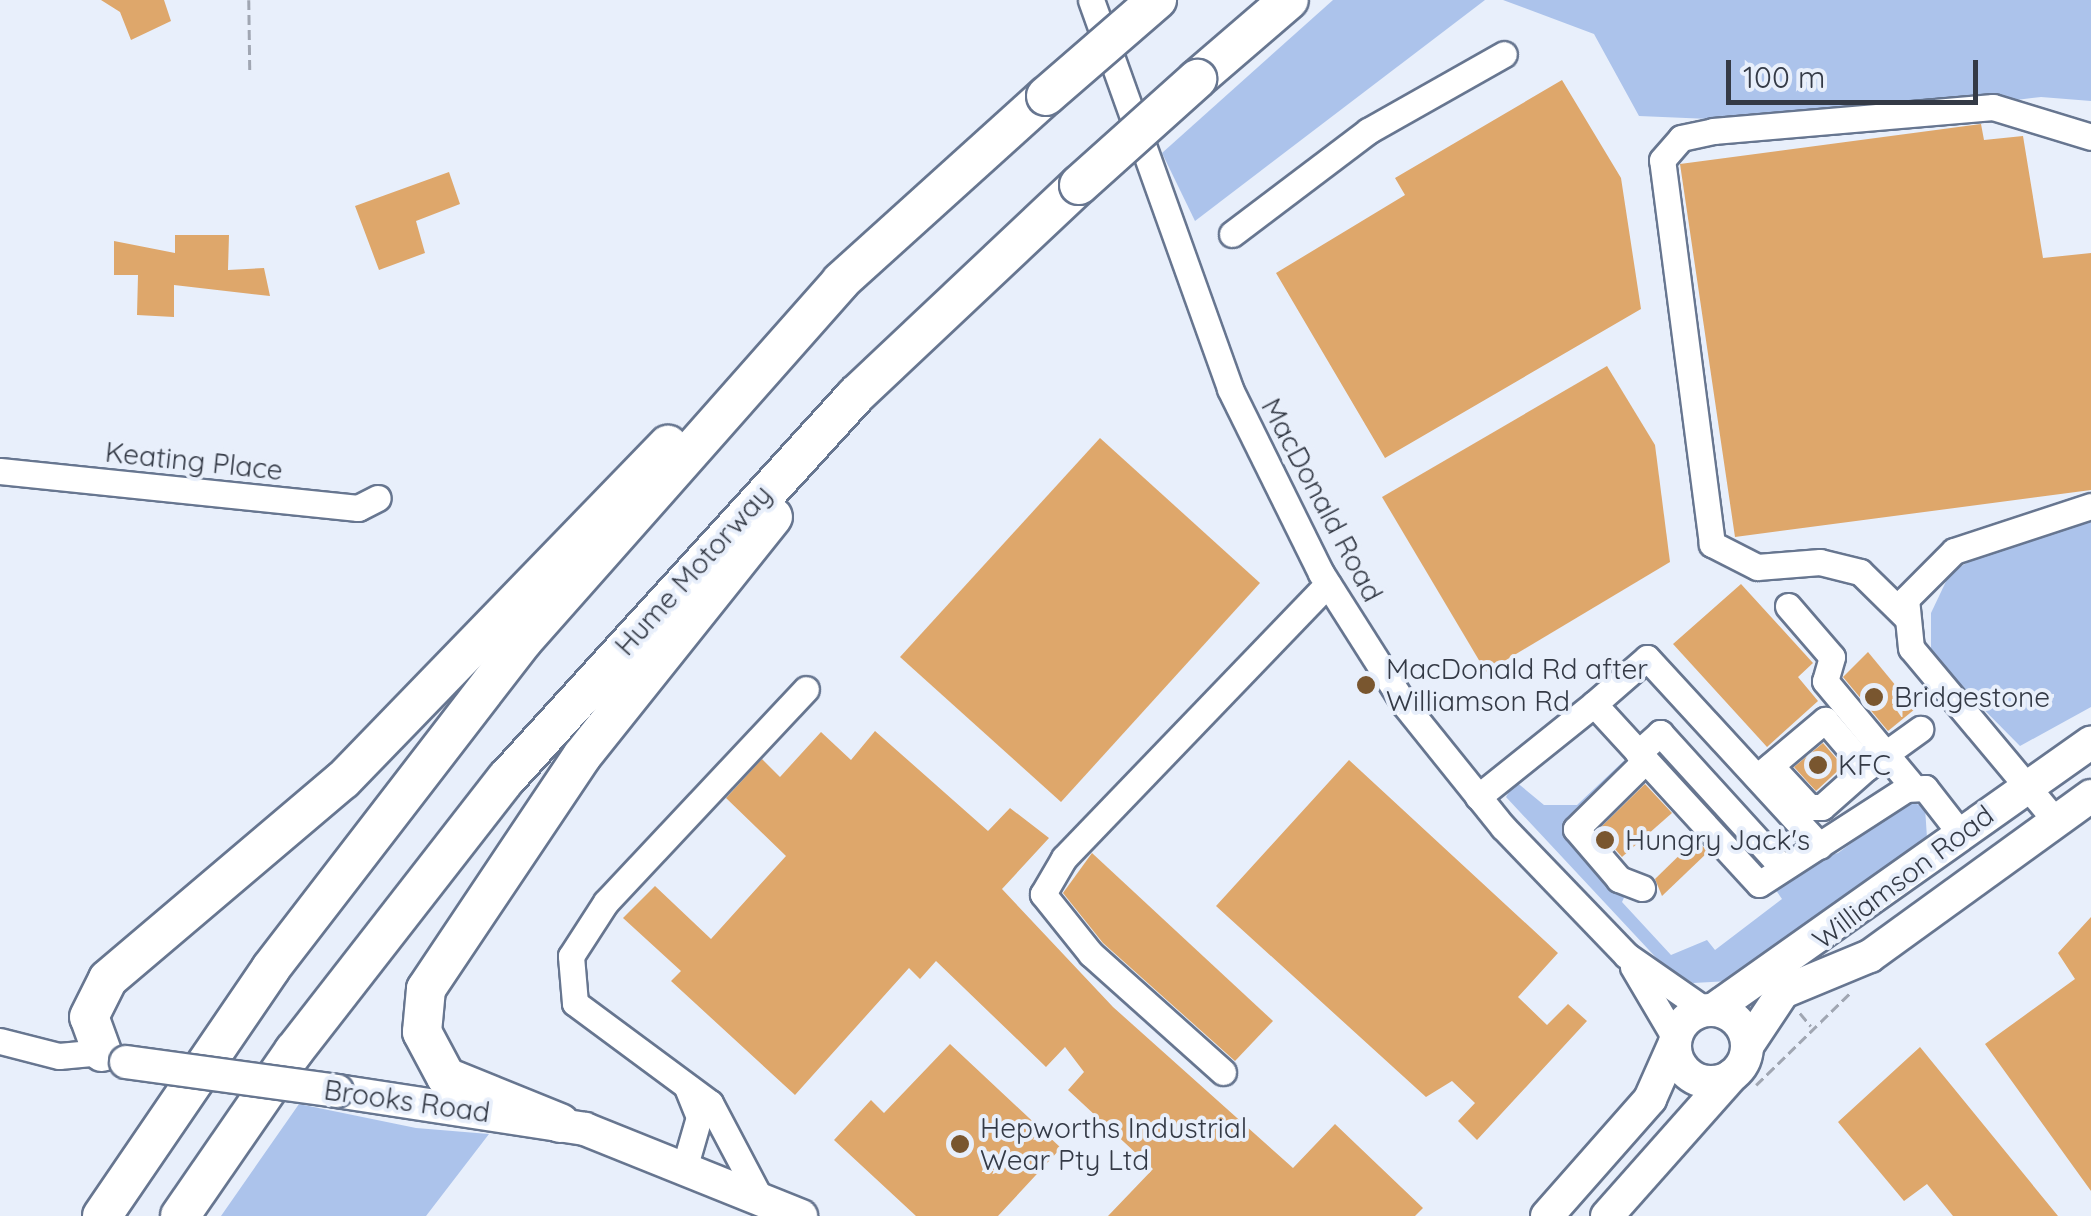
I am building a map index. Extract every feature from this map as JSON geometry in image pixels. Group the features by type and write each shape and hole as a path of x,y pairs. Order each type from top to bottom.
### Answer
{"highway":[{"path":"114,1057 89,1016 108,980 342,780 590,518 841,281 1157,0"},
{"name":"Hume Motorway","path":"180,1216 294,1051 506,779 714,543 1004,252 1289,0"},
{"path":"560,1123 446,1077 422,1032 430,979 695,606 934,348 1004,252"},
{"path":"102,1216 404,792 523,641 841,281"}],"main road":[{"name":"Williamson Road","path":"1675,1042 1709,1010 2027,783 2091,742"},
{"name":"Williamson Road","path":"1607,1216 1750,1070 1783,992 1870,956 2091,796"},
{"path":"1675,1042 1694,1078 1750,1070 1738,1022 1709,1010"},
{"path":"1547,1216 1650,1099 1675,1042"},
{"name":"Brooks Road","path":"114,1057 560,1123 686,1162 802,1216"}],"street":[{"name":"MacDonald Road","path":"1091,0 1230,389 1328,584 1478,797 1626,954 1709,1010"},
{"path":"1232,234 1368,131 1504,54"},
{"path":"1905,616 1860,572 1820,562 1757,567 1712,544 1662,160 1681,138 1712,131 1994,107 2091,137"},
{"name":"Keating Place","path":"0,472 358,508 378,498"},
{"path":"2055,820 1911,648 1905,616 1912,585 1954,552 2091,506"},
{"path":"1223,1072 1092,954 1043,894 1064,858 1328,584"},
{"path":"1788,606 1832,657 1825,681 1876,761"},
{"path":"1478,797 1648,658 1764,772 1809,807 1822,807 1920,729"},
{"path":"758,1194 714,1108 575,1003 571,956 671,828 806,690"},
{"path":"1764,772 1825,720 1833,691"},
{"path":"1594,704 1759,884 1781,866 1914,788 1925,788 1960,833"},
{"path":"1825,720 1914,788"},
{"path":"1641,757 1576,829 1618,880 1642,888"},
{"path":"1764,772 1820,846"},
{"name":"MacDonald Road","path":"1626,954 1675,1042"},
{"name":"Brooks Road","path":"0,1041 34,1051 114,1057"},
{"path":"683,1085 699,1111 686,1162"}],"path":[{"path":"249,0 250,73"}],"shaded area":[{"path":"1333,0 1485,0 1195,221 1162,153"},
{"path":"1503,0 2091,0 2091,101 2041,97 1824,124 1639,116 1594,34"},
{"path":"2091,522 2091,707 2020,746 1931,656 1931,613 1950,573 1975,558"},
{"path":"1630,755 1579,813 1628,889 1622,902 1671,955 1707,940 1715,950 1782,899 1773,886 1804,862 1838,853 1908,801 1925,807 1927,838 1730,981 1693,983 1662,964 1506,797 1515,781 1544,805 1577,805"},
{"path":"299,1104 416,1128 489,1134 426,1216 221,1216"}],"building":[{"path":"101,0 164,0 171,21 131,40 120,12"},
{"path":"1562,80 1621,178 1641,309 1385,458 1276,273 1405,195 1395,178"},
{"path":"1981,124 1984,140 2023,136 2043,258 2091,253 2091,490 1735,537 1680,164"},
{"path":"449,172 460,204 416,221 425,253 379,270 355,206"},
{"path":"175,235 229,235 228,270 264,268 270,296 174,285 174,317 137,315 138,275 114,275 114,241 175,253"},
{"path":"1607,366 1655,445 1670,562 1486,672 1382,497"},
{"path":"1100,438 1260,583 1061,802 900,657"},
{"path":"1741,584 1813,663 1798,677 1818,701 1767,747 1673,644"},
{"path":"1868,652 1915,709 1888,731 1843,677"},
{"path":"875,731 988,831 1010,808 1049,838 1002,889 1113,1007 1293,1168 1335,1124 1423,1208 1415,1216 1108,1216 1153,1169 1068,1090 1084,1072 1065,1047 1046,1067 936,961 920,979 909,968 795,1095 671,981 681,971 623,918 655,886 711,939 786,856 726,798 762,759 780,777 821,732 851,760"},
{"path":"1823,743 1843,766 1816,791 1794,767"},
{"path":"1349,760 1558,953 1518,997 1547,1025 1568,1004 1587,1021 1477,1140 1458,1121 1475,1103 1452,1081 1426,1097 1216,906"},
{"path":"1645,784 1672,813 1622,857 1598,830"},
{"path":"1696,839 1708,852 1662,896 1655,879"},
{"path":"1092,853 1273,1021 1235,1061 1103,943 1063,893"},
{"path":"2091,917 2091,1191 1985,1044 2075,979 2058,953"},
{"path":"950,1044 1061,1148 998,1216 916,1216 834,1140 871,1100 884,1113"},
{"path":"1920,1047 2058,1216 1953,1216 1927,1184 1904,1201 1838,1122"}],"place":[{"name":"MacDonald Rd after Williamson Rd","path":"1366,685"},
{"name":"Bridgestone","path":"1874,697"},
{"name":"KFC","path":"1818,765"},
{"name":"Hungry Jack's","path":"1605,840"},
{"name":"Hepworths Industrial Wear Pty Ltd","path":"960,1144"}]}
